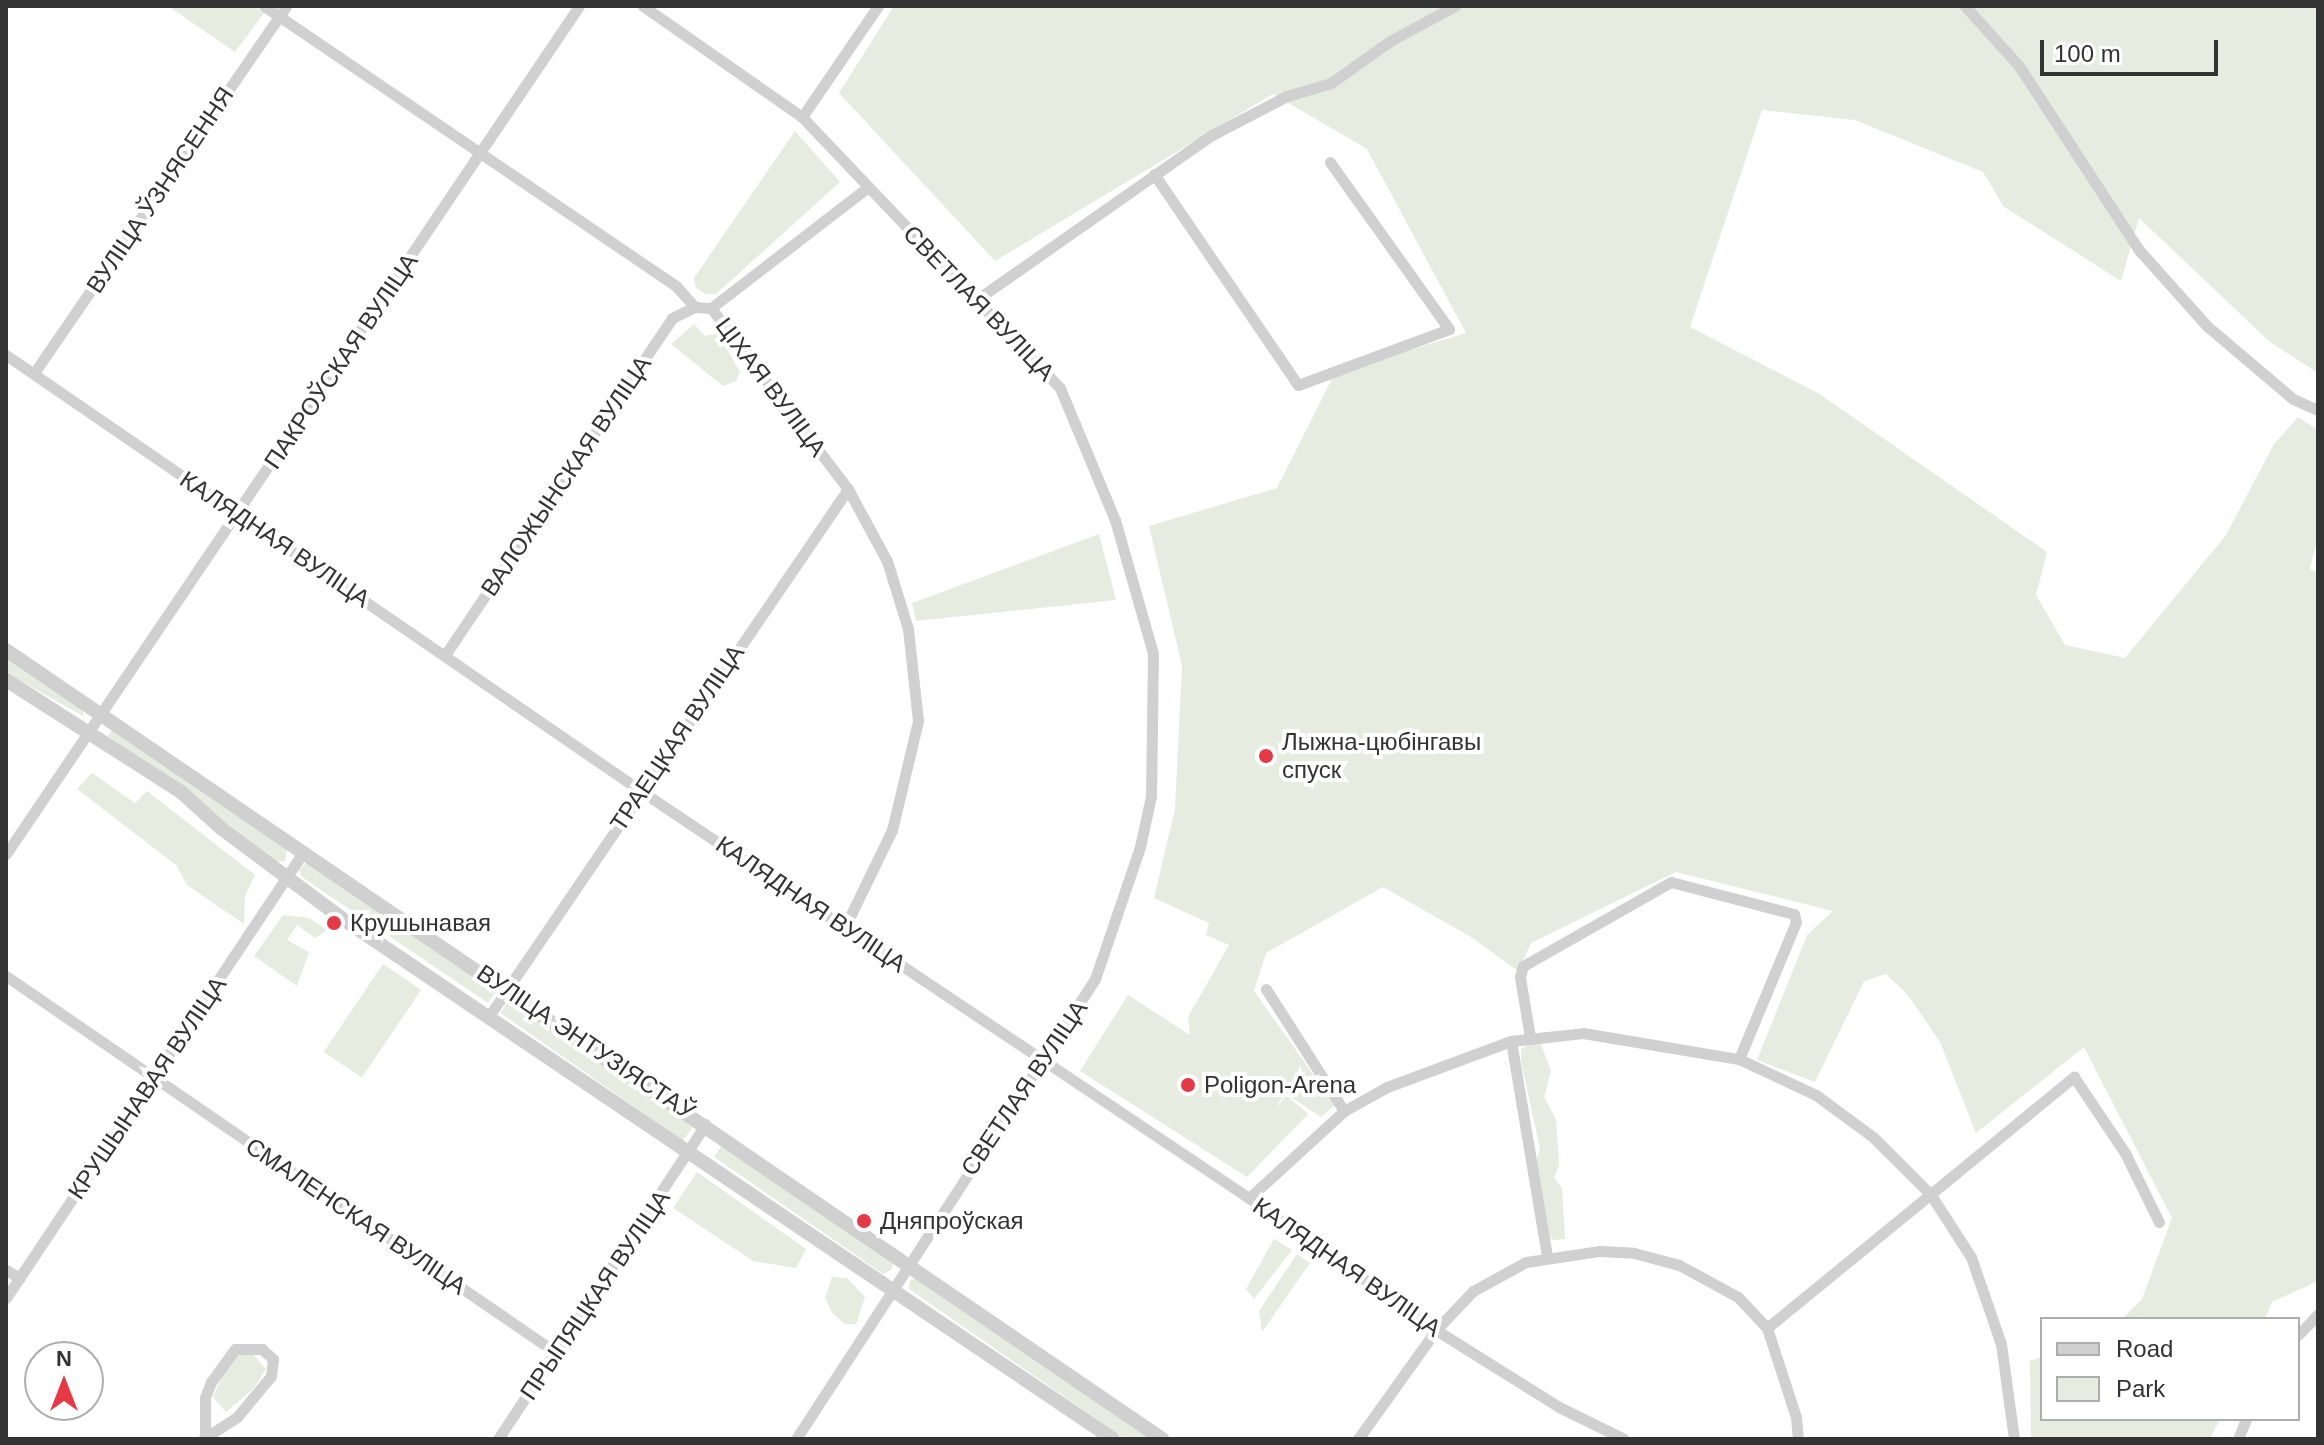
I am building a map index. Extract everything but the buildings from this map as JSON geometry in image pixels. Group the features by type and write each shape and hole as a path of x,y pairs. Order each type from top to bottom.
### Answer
{"street":[{"name":"ЦІХАЯ ВУЛІЦА","path":"264,6 282,11 480,155 676,286 695,307 711,308 848,489 887,561 901,604 918,721 892,830 845,927"},
{"name":"ПАКРОЎСКАЯ ВУЛІЦА","path":"6,854 239,514 579,6"},
{"name":"СВЕТЛАЯ ВУЛІЦА","path":"643,6 802,117 979,298 1060,388 1115,520 1153,653 1151,796 1140,847 1095,979 1044,1062 908,1263 895,1290 796,1439"},
{"path":"802,117 878,6"},
{"path":"979,298 1212,135 1287,96 1331,83 1390,41 1455,6"},
{"path":"1965,6 2019,66 2139,250 2207,326 2293,399 2318,410"},
{"name":"ВУЛІЦА ЎЗНЯСЕННЯ","path":"34,373 282,11"},
{"path":"1154,174 1298,385 1449,329 1330,162"},
{"path":"711,308 868,187"},
{"name":"ВАЛОЖЫНСКАЯ ВУЛІЦА","path":"445,655 672,318 695,307"},
{"name":"КАЛЯДНАЯ ВУЛІЦА","path":"6,355 641,791 1249,1198 1436,1330 1559,1407 1624,1439"},
{"name":"ТРАЕЦКАЯ ВУЛІЦА","path":"489,1016 848,489"},
{"name":"ВУЛІЦА ЭНТУЗІЯСТАЎ","path":"6,650 706,1124 1162,1439"},
{"name":"ВУЛІЦА ЭНТУЗІЯСТАЎ","path":"6,680 181,792 287,877 1113,1439"},
{"name":"КРУШЫНАВАЯ ВУЛІЦА","path":"6,1298 304,851"},
{"path":"1530,1037 1520,977 1523,966 1671,882 1787,910 1796,922 1739,1059"},
{"name":"СМАЛЕНСКАЯ ВУЛІЦА","path":"6,976 558,1354"},
{"path":"1266,989 1344,1111"},
{"path":"1249,1198 1344,1111 1387,1087 1511,1041 1583,1033 1739,1059 1816,1095 1873,1137 1931,1195 1971,1257 2001,1344 2014,1439"},
{"path":"1511,1041 1547,1257"},
{"path":"1767,1328 2074,1077 2125,1153 2159,1222"},
{"name":"ПРЫПЯЦКАЯ ВУЛІЦА","path":"498,1439 558,1354 706,1124"},
{"path":"1358,1439 1436,1330 1501,1272 1547,1257 1634,1253 1679,1265 1738,1297 1767,1328 1796,1417 1798,1439"},
{"path":"6,1270 20,1278"},
{"path":"2300,1333 2318,1314"},
{"path":"235,1349 262,1349 273,1359 271,1376 237,1417 204,1438 205,1398 211,1382 235,1349"}],"green space":[{"path":"168,6 253,6 264,13 235,52"},
{"path":"894,6 2318,6 2318,373 2270,342 2139,218 2121,281 2003,206 1983,172 1855,120 1762,110 1690,327 1818,393 2047,552 2036,595 2065,645 2125,658 2226,535 2274,444 2298,417 2318,430 2318,535 2310,569 2318,573 2318,1281 2272,1302 2266,1317 2124,1317 2142,1299 2172,1218 2084,1047 1976,1133 1940,1042 1908,995 1886,974 1864,981 1815,1082 1757,1060 1807,935 1833,911 1676,872 1531,943 1518,971 1471,937 1383,887 1266,953 1254,991 1335,1105 1321,1117 1285,1093 1273,1113 1286,1095 1308,1114 1247,1177 1080,1071 1128,995 1190,1035 1188,1017 1229,945 1206,935 1209,923 1154,898 1175,809 1182,666 1149,526 1277,488 1335,373 1466,333 1367,149 1273,94 995,261 839,93"},
{"path":"795,131 840,182 716,294 706,294 696,288 694,278"},
{"path":"694,324 705,336 718,333 740,372 736,381 723,386 671,344"},
{"path":"1099,534 1116,600 916,621 912,603"},
{"path":"6,657 83,710 83,716 6,673"},
{"path":"113,729 287,849 285,861 275,862 108,736"},
{"path":"92,773 135,803 147,791 255,875 245,896 244,924 187,885 176,865 77,789"},
{"path":"307,862 497,990 488,1003 302,877 299,870"},
{"path":"283,915 309,918 327,930 315,938 297,925 287,940 309,952 297,986 254,956"},
{"path":"383,964 421,990 362,1078 324,1052"},
{"path":"510,999 693,1127 683,1141 500,1013"},
{"path":"1529,1044 1541,1044 1551,1071 1544,1097 1556,1119 1559,1165 1554,1178 1562,1188 1565,1239 1552,1240 1547,1233 1536,1161 1540,1149 1521,1061 1521,1049"},
{"path":"722,1145 894,1262 891,1270 883,1274 714,1157"},
{"path":"697,1172 806,1249 796,1268 753,1261 673,1208"},
{"path":"1274,1239 1292,1250 1254,1299 1246,1289"},
{"path":"1297,1254 1310,1263 1262,1332 1259,1311"},
{"path":"832,1277 847,1278 865,1297 856,1324 845,1324 833,1314 825,1298"},
{"path":"918,1277 1154,1439 1125,1439 909,1289 910,1280"},
{"path":"241,1352 253,1354 266,1369 253,1389 226,1412 213,1397 227,1366"},
{"path":"2040,1358 2040,1421 2219,1421 2210,1439 2031,1439 2030,1361"}],"place":[{"name":"Лыжна-цюбінгавы спуск","path":"1266,756"},
{"name":"Крушынавая","path":"334,923"},
{"name":"Poligon-Arena","path":"1188,1085"},
{"name":"Дняпроўская","path":"864,1221"}]}
